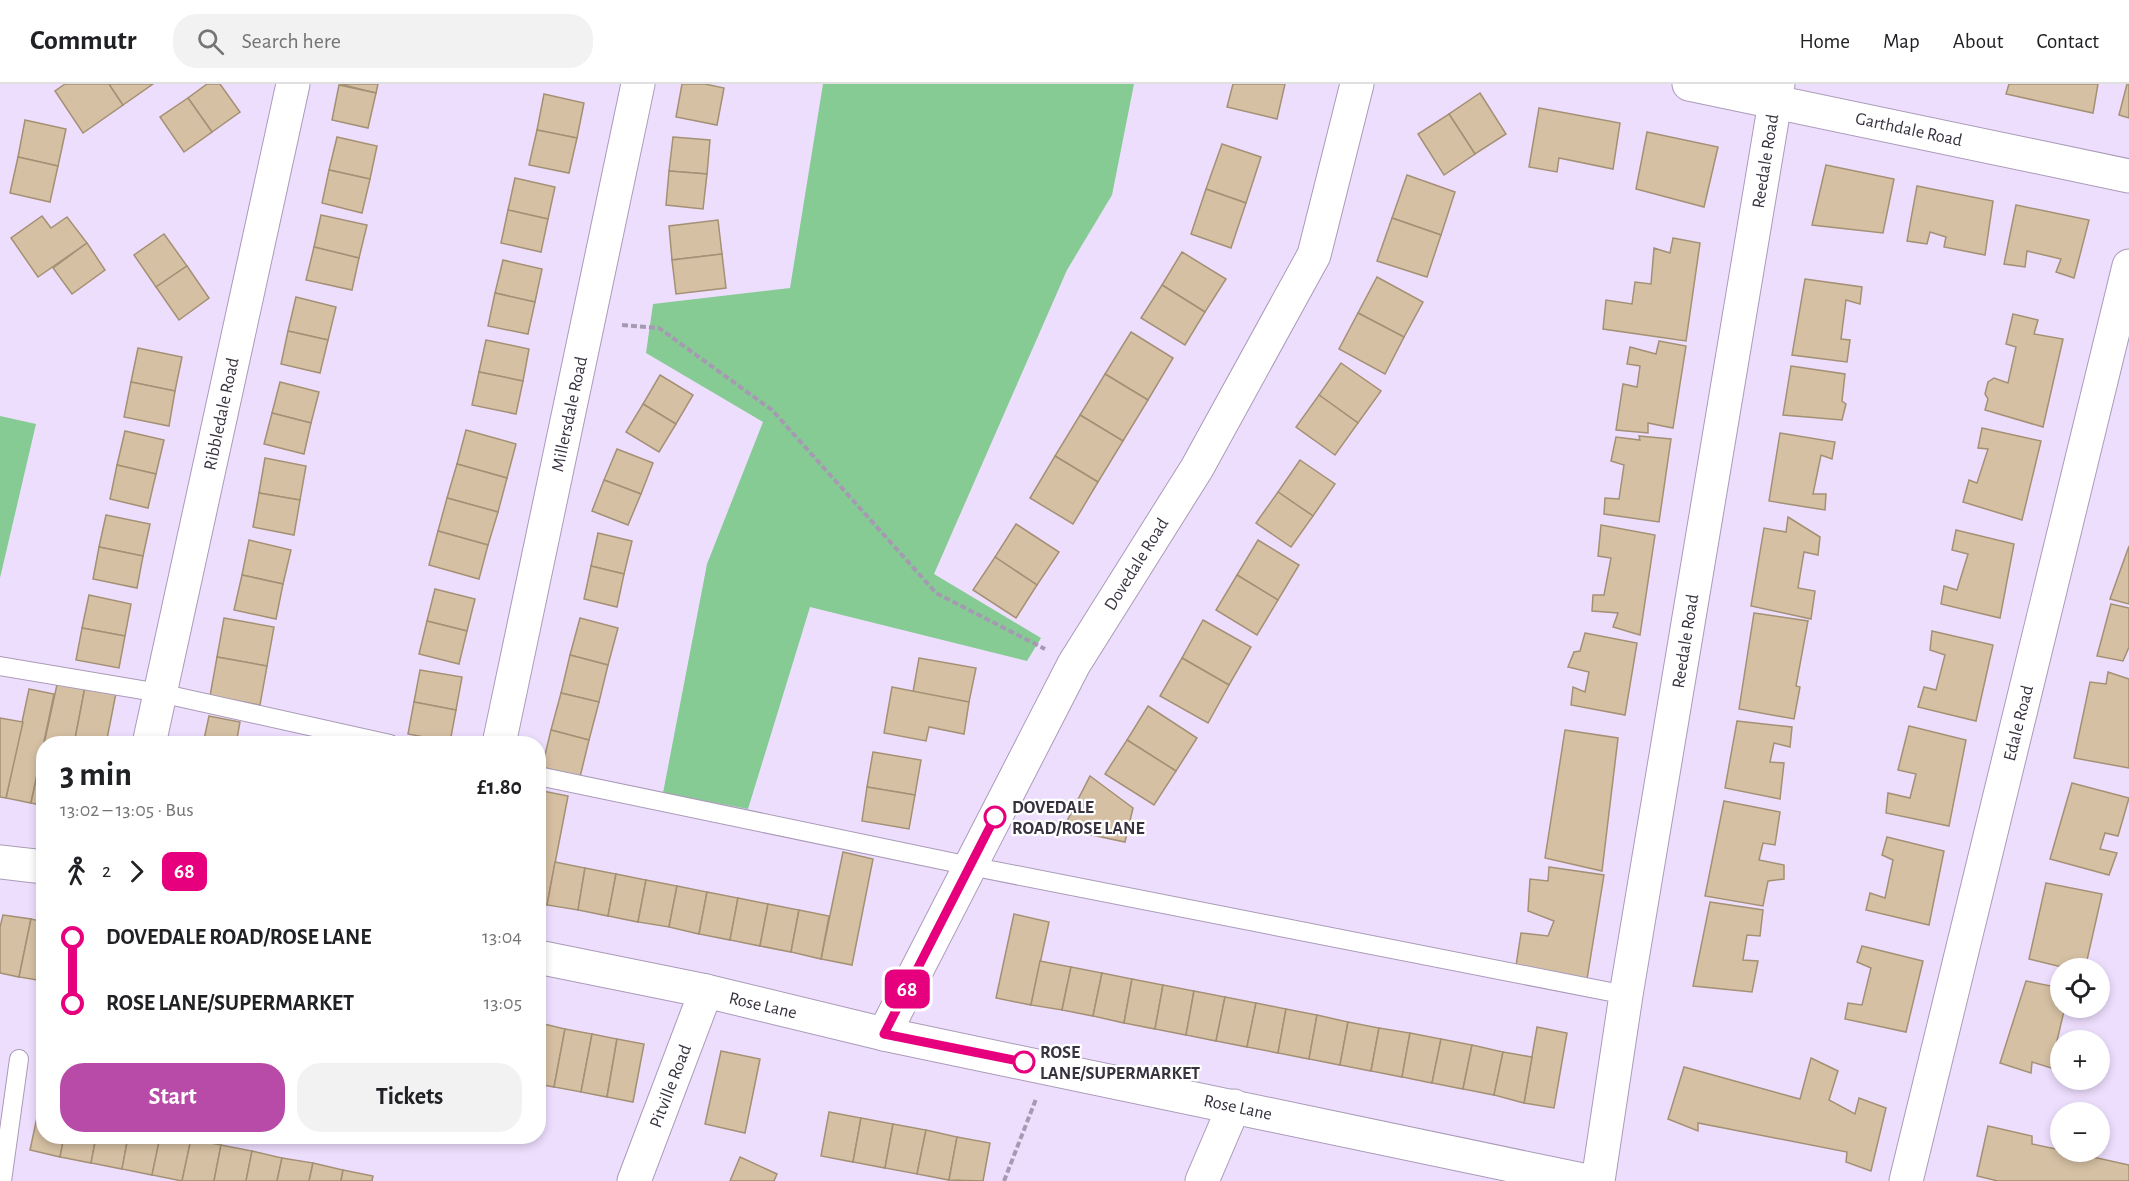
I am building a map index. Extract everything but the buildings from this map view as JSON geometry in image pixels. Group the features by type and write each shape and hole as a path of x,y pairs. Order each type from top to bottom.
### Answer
{"street":[{"name":"Ribbledale Road","path":"151,736 293,84"},
{"name":"Millersdale Road","path":"501,736 638,84"},
{"name":"Dovedale Road","path":"884,1034 1074,664 1197,468 1314,255 1357,84"},
{"name":"Garthdale Road","path":"1689,84 1776,93 2129,176"},
{"name":"Reedale Road","path":"1598,1181 1626,995 1776,93"},
{"name":"Edale Road","path":"1906,1181 2129,266"},
{"path":"0,862 36,866"},
{"name":"Rose Lane","path":"546,959 706,991 884,1034 1587,1181"},
{"name":"Pitville Road","path":"634,1181 706,991"},
{"path":"1202,1181 1234,1106"}],"lane":[{"path":"0,666 160,693 354,736"},
{"path":"546,778 970,866 1626,995"},
{"path":"2,1181 19,1059"}],"path":[{"path":"588,322 659,328 772,410 936,593 1074,664"},
{"path":"1004,1181 1048,1067"}],"green space":[{"path":"823,84 1134,84 1112,195 1067,270 934,574 1041,638 1027,661 810,607 748,809 663,793 707,564 763,422 646,353 653,304 790,288"},
{"path":"0,416 36,424 0,578"}],"bus line":[{"name":"68","path":"995,817 884,1034 1024,1062"}],"place":[{"name":"DOVEDALE ROAD/ROSE LANE","path":"995,817"},
{"name":"ROSE LANE/SUPERMARKET","path":"1024,1062"}]}
